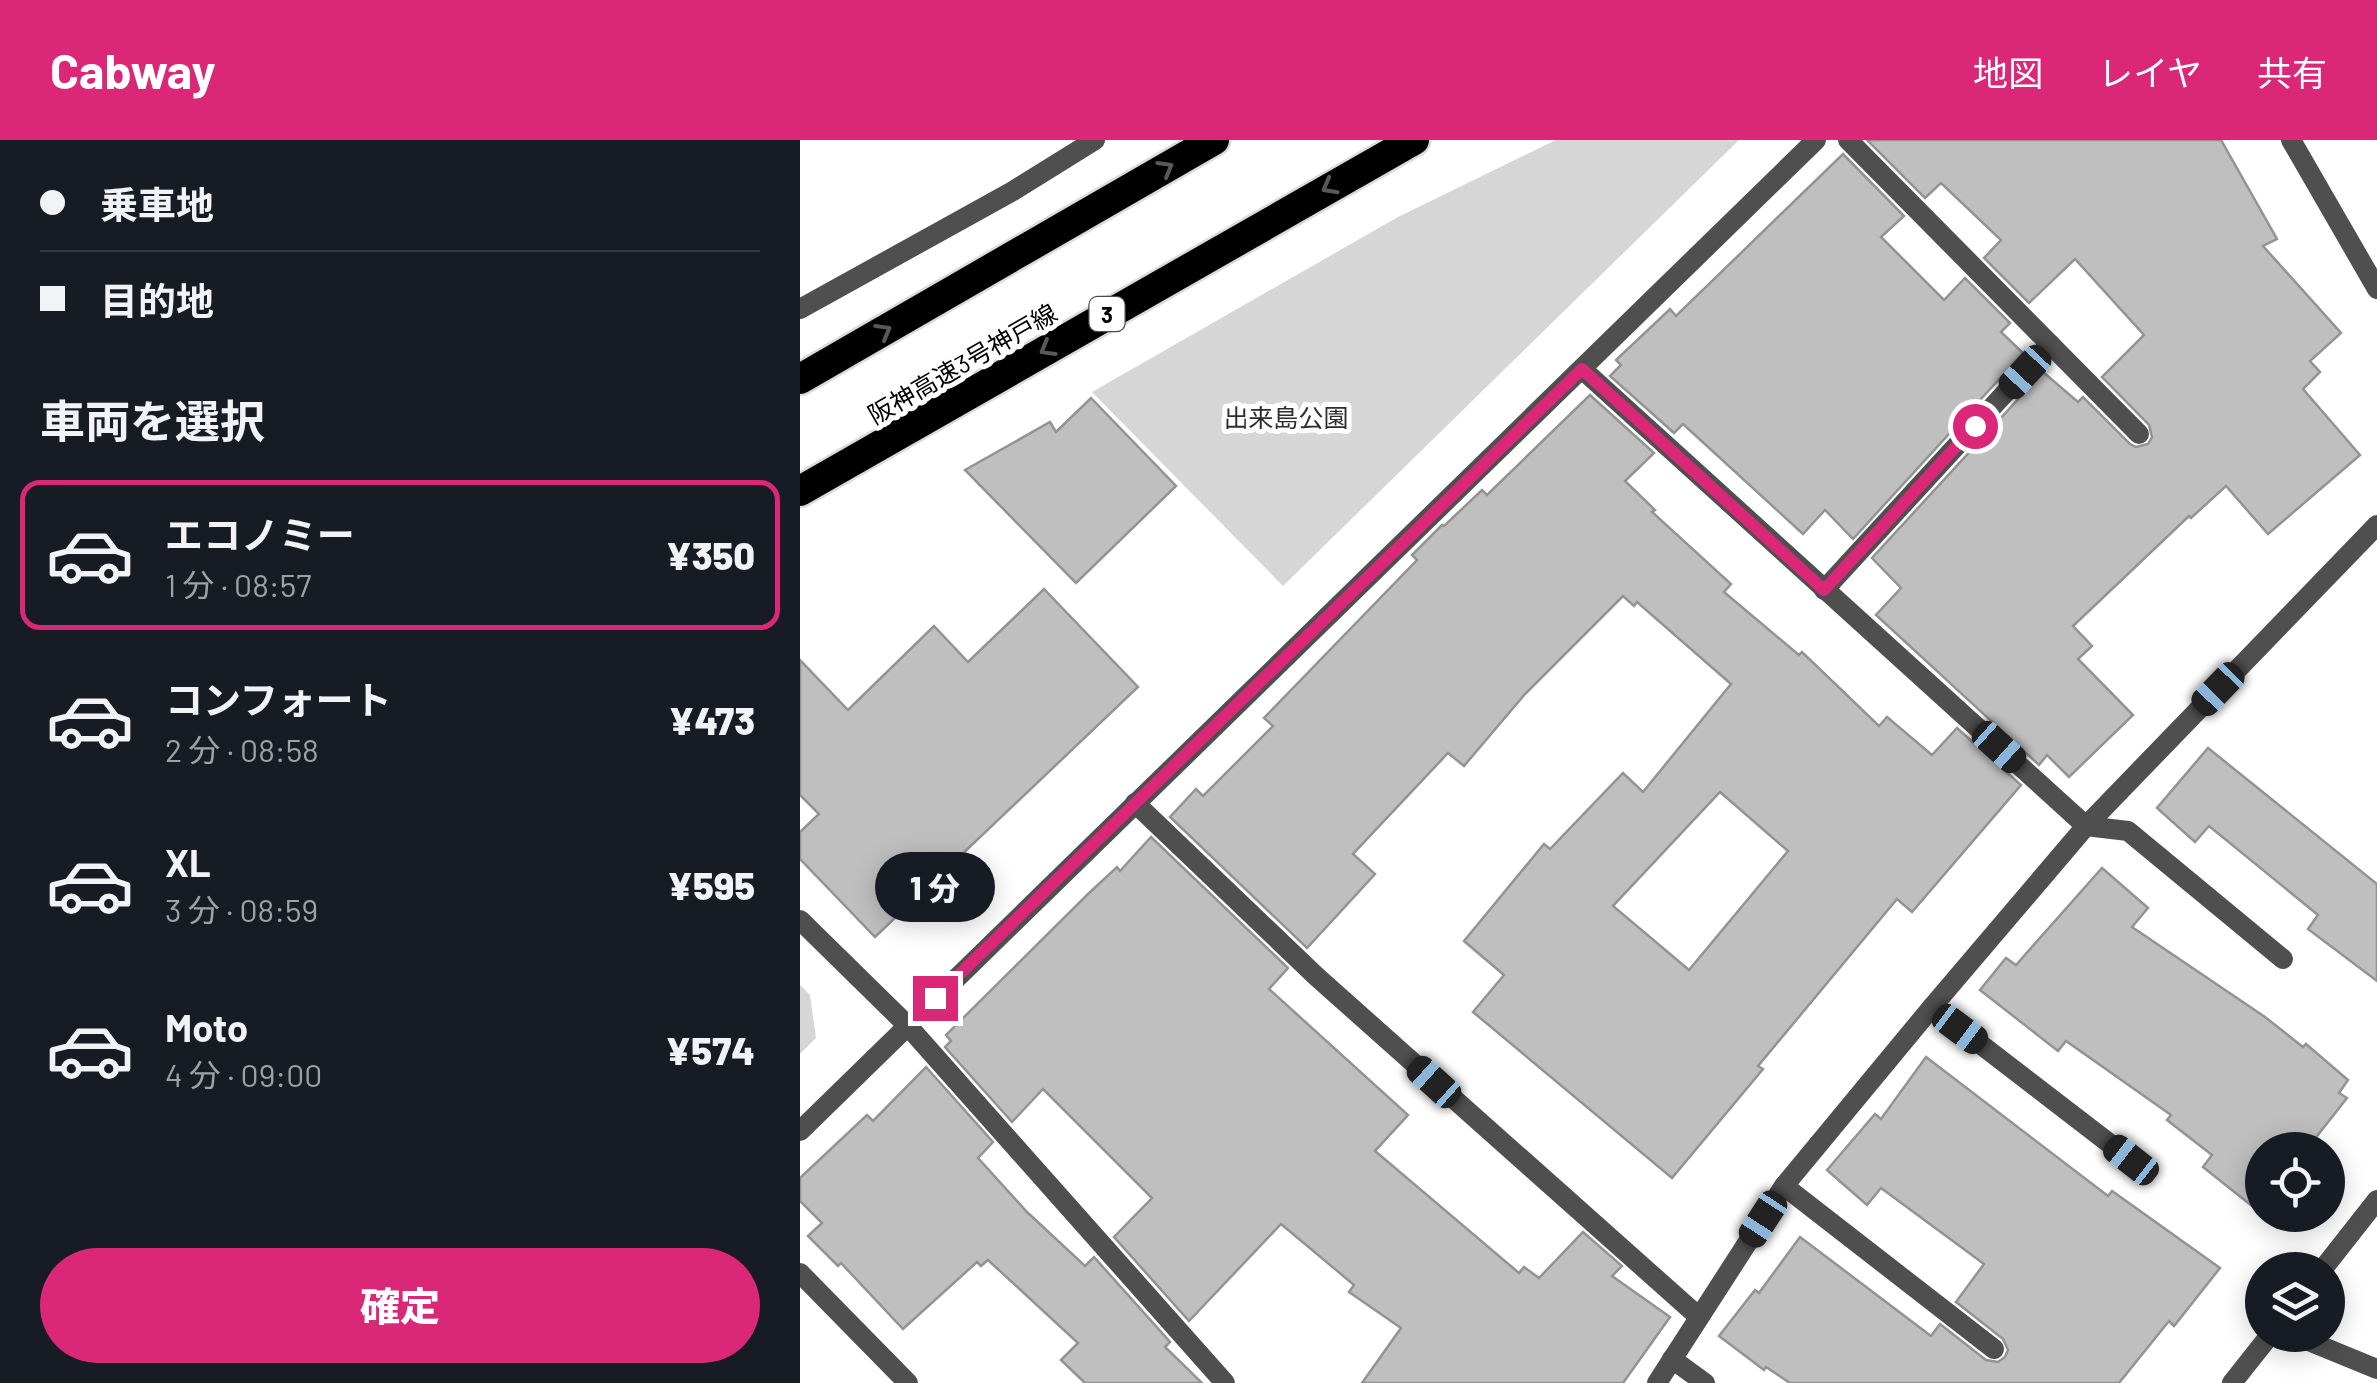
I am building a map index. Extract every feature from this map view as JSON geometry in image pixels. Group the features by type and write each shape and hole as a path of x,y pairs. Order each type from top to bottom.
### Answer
{"highway":[{"path":"800,380 1214,140"},
{"name":"阪神高速3号神戸線","path":"800,491 1414,140"}],"street":[{"path":"800,309 1012,191 1094,140"},
{"path":"800,1131 1816,140"},
{"path":"1848,140 2139,434"},
{"path":"2291,140 2377,289"},
{"path":"1824,590 2050,344"},
{"path":"1582,369 2086,826 2128,831 2283,960"},
{"path":"1656,1383 1784,1186 1932,1007 2086,826 2377,525"},
{"path":"1135,803 1317,978 1698,1318"},
{"path":"800,920 907,1025 1225,1383"},
{"path":"1932,1007 2131,1160"},
{"path":"1784,1186 1994,1349"},
{"path":"2336,1252 2377,1200"},
{"path":"800,1273 908,1383"},
{"path":"2232,1383 2257,1352"},
{"path":"2336,1352 2377,1369"},
{"path":"1672,1359 1705,1383"}],"green space":[{"name":"出来島公園","path":"1556,140 1739,140 1283,586 1092,392 1398,217"},
{"path":"800,985 810,995 816,1038 800,1054"}],"building":[{"path":"1867,140 2221,140 2277,239 2263,246 2341,333 2310,361 2320,372 2303,389 2360,455 2268,534 2226,486 2073,626 2092,646 2078,659 2133,715 2069,777 2047,755 2039,765 1876,615 1901,588 1872,558 2043,372 2078,402 2083,397 2130,444 2148,444 2152,437 2149,425 2102,377 2144,335 2075,259 2029,303 1984,258 2001,240 1941,183 1925,198"},
{"path":"1843,154 1904,216 1881,237 1944,300 1965,278 2010,323 2001,332 2023,353 1853,539 1825,510 1803,534 1683,424 1674,433 1610,376 1621,365 1616,360 1670,309 1676,316"},
{"path":"1590,395 1654,453 1625,481 1655,510 1652,512 1731,584 1724,592 1799,655 1802,652 1879,726 1887,717 1932,755 1957,728 2021,785 1912,912 1897,899 1758,1066 1763,1069 1672,1178 1473,1012 1504,975 1464,941 1544,844 1550,849 1623,773 1643,792 1731,684 1637,602 1634,606 1623,596 1525,694 1464,766 1448,753 1353,854 1375,874 1307,948 1170,817 1196,789 1203,796 1273,726 1264,718 1417,560 1412,555 1482,490 1487,495","holes":["1720,792 1788,851 1689,970 1613,906"]},
{"path":"1091,398 1176,486 1076,583 965,470 1050,422 1056,432"},
{"path":"1044,589 1138,687 875,937 800,859 800,832 819,814 800,795 800,660 848,710 934,626 968,662"},
{"path":"2208,748 2377,884 2377,981 2308,929 2318,915 2209,826 2195,842 2157,808"},
{"path":"1151,837 1288,968 1269,989 1408,1115 1375,1151 1519,1273 1524,1267 1539,1278 1583,1232 1622,1266 1612,1276 1670,1317 1623,1383 1362,1383 1401,1328 1349,1292 1354,1285 1281,1224 1189,1321 1114,1237 1152,1198 1043,1089 1012,1122 945,1047 951,1041 946,1035"},
{"path":"2102,868 2148,908 2132,927 2303,1047 2306,1044 2348,1080 2339,1093 2347,1098 2320,1132 2245,1132 2245,1200 2203,1167 2212,1155 2167,1120 2171,1115 2066,1041 2058,1051 1980,990 2006,958 2016,965"},
{"path":"1926,1057 2108,1196 2112,1191 2220,1268 2174,1326 2169,1321 2119,1383 1790,1383 1766,1367 1764,1370 1719,1336 1755,1290 1759,1293 1800,1237 1931,1336 1940,1324 1986,1360 1998,1362 2005,1357 2008,1350 2003,1339 1956,1302 1984,1264 1881,1188 1867,1205 1827,1170 1875,1114 1881,1119"},
{"path":"926,1067 993,1142 978,1158 1027,1212 1085,1266 1094,1257 1170,1342 1165,1347 1202,1383 1085,1383 1061,1360 1078,1343 988,1260 981,1266 977,1262 903,1329 841,1263 838,1266 808,1236 822,1223 800,1201 800,1178 867,1115 873,1121"}],"route":[{"path":"935,998 1582,369 1824,590 1975,426"}]}
